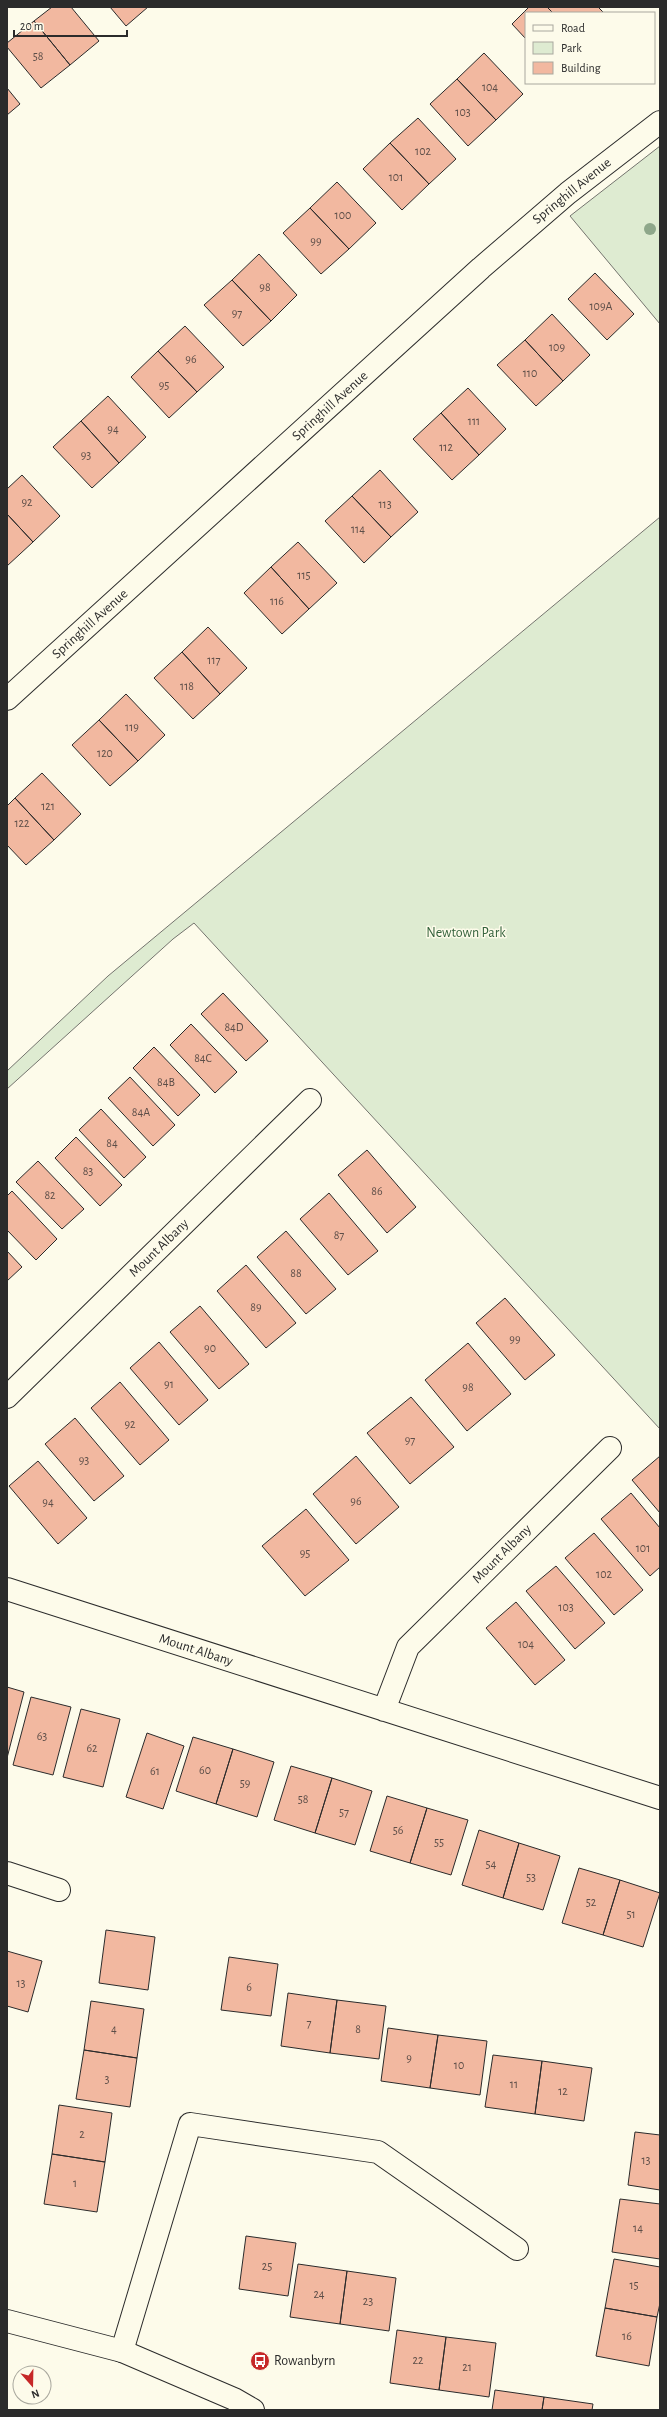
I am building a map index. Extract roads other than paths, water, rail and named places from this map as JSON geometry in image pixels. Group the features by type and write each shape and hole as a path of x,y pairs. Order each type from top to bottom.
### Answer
{"street":[{"name":"Springhill Avenue","path":"7,699 481,268 568,193 660,122"},
{"name":"Mount Albany","path":"7,1397 310,1100"},
{"name":"Mount Albany","path":"384,1710 408,1647 610,1448"},
{"name":"Mount Albany","path":"7,1589 660,1798"},
{"path":"7,1873 59,1890"},
{"path":"122,2351 190,2124 378,2152 517,2249"},
{"path":"7,2321 122,2351 234,2399 253,2410"}],"place":[{"name":"Rowanbyrn","path":"260,2361"}],"park label":[{"name":"Newtown Park","path":"466,933"}]}
